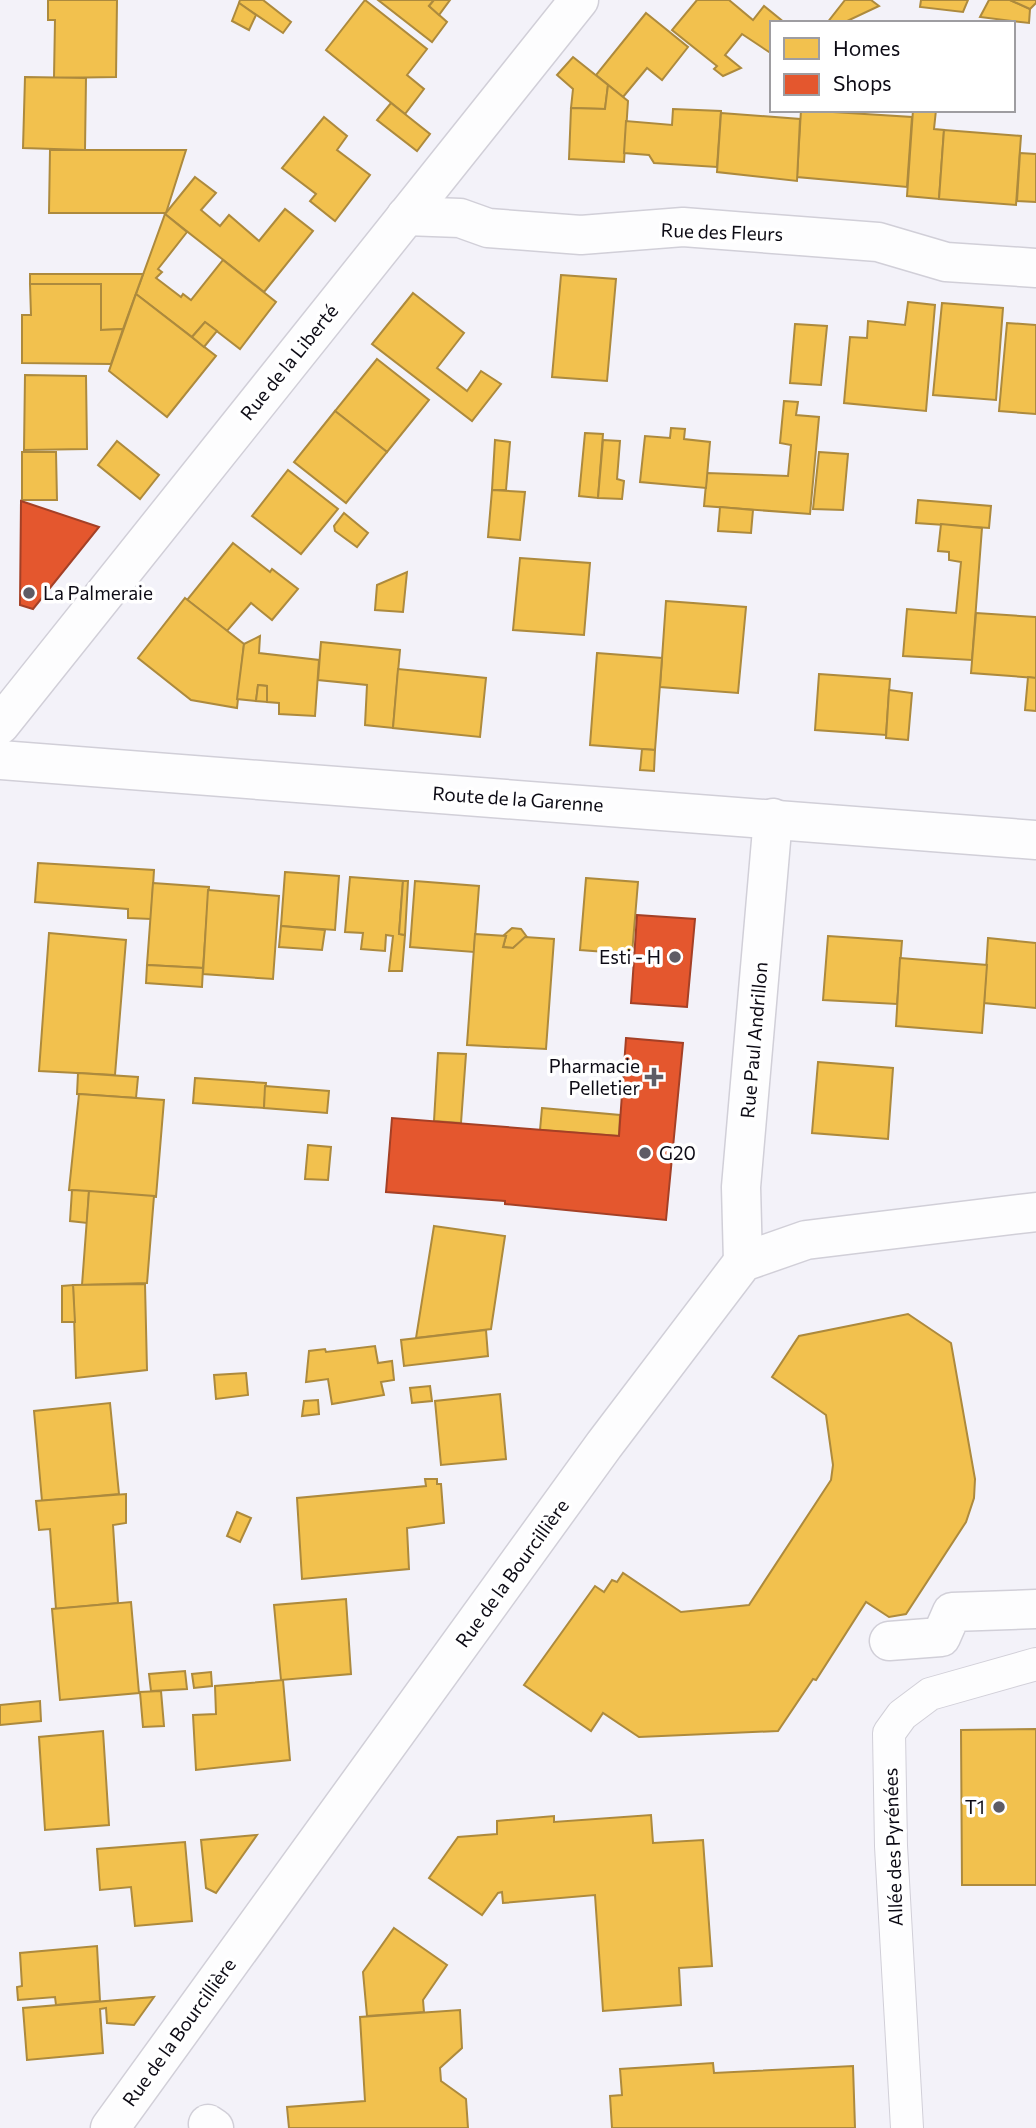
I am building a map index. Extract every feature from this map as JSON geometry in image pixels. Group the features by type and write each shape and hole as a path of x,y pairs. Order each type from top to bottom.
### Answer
{"street":[{"name":"Rue de la Liberté","path":"0,725 579,0"},
{"name":"Rue des Fleurs","path":"406,216 460,218 488,228 581,235 683,227 878,242 946,262 1036,268"},
{"name":"Route de la Garenne","path":"0,760 1036,840"},
{"name":"Rue Paul Andrillon","path":"743,1262 741,1187 772,818"},
{"path":"743,1262 806,1240 1036,1212"},
{"name":"Rue de la Bourcillière","path":"110,2128 604,1445 743,1262"},
{"path":"889,1641 941,1637 953,1612 1036,1609"},
{"name":"Allée des Pyrénées","path":"907,2128 891,1846 889,1733 902,1715 930,1694 1036,1664"}],"building: Homes":[{"path":"48,0 117,0 116,77 54,78 55,20 48,20"},
{"path":"240,0 263,0 291,22 283,33 239,3"},
{"path":"365,0 427,49 407,75 424,89 405,114 326,50"},
{"path":"378,0 434,0 429,6 447,22 432,42"},
{"path":"434,0 450,0 439,15 429,6"},
{"path":"697,0 729,0 753,20 764,6 783,21 770,21 770,53 742,34 725,55 741,68 723,76 714,69 717,66 672,30"},
{"path":"845,0 871,0 879,6 847,21 829,21"},
{"path":"921,0 968,0 963,12 920,7"},
{"path":"989,0 1010,0 1030,9 1029,23 980,17"},
{"path":"1010,0 1036,0 1036,3 1030,9"},
{"path":"239,3 256,15 249,30 232,21"},
{"path":"646,13 688,47 662,80 647,68 623,97 596,75"},
{"path":"573,57 608,85 605,109 571,108 573,89 557,75"},
{"path":"25,77 86,78 85,150 23,148"},
{"path":"608,85 628,101 624,162 569,159 571,108 605,109"},
{"path":"391,103 430,134 417,151 377,120"},
{"path":"673,109 721,111 717,167 654,163 649,155 624,153 626,121 672,125"},
{"path":"801,112 912,117 907,187 797,177"},
{"path":"913,112 936,112 934,129 944,130 939,199 907,196"},
{"path":"721,113 800,119 797,181 717,172"},
{"path":"324,117 347,136 337,150 370,175 335,221 310,201 316,194 282,168"},
{"path":"944,130 1021,136 1016,205 939,199"},
{"path":"50,150 186,150 166,213 49,213"},
{"path":"1020,153 1036,154 1036,202 1017,201"},
{"path":"195,177 216,193 201,210 220,226 229,215 259,241 285,209 313,231 264,292 165,214"},
{"path":"165,214 187,232 158,269 162,272 156,278 181,297 183,294 191,300 223,260 276,302 240,349 205,322 192,337 136,294"},
{"path":"30,274 143,274 123,329 101,330 101,284 30,284"},
{"path":"561,275 616,279 607,381 552,377"},
{"path":"30,284 101,284 101,330 123,329 111,364 22,363 22,315 31,315"},
{"path":"413,293 464,333 437,368 467,391 481,371 501,384 472,421 372,344"},
{"path":"136,294 216,356 167,417 109,371"},
{"path":"908,302 935,305 926,411 844,403 850,337 867,338 868,321 905,325"},
{"path":"942,303 1003,308 996,400 933,395"},
{"path":"205,322 217,331 204,347 192,337"},
{"path":"1007,323 1036,325 1036,414 999,411"},
{"path":"795,324 827,326 821,385 790,383"},
{"path":"377,359 429,400 387,452 335,411"},
{"path":"25,375 86,376 87,449 24,450"},
{"path":"784,401 798,402 796,415 819,417 810,514 704,506 707,473 788,476 791,445 780,443"},
{"path":"335,411 387,452 346,503 294,462"},
{"path":"671,428 685,429 684,439 710,442 706,488 640,482 645,436 670,438"},
{"path":"585,433 603,434 598,498 579,496"},
{"path":"495,440 510,442 506,490 492,490"},
{"path":"603,440 620,441 617,479 624,481 622,499 598,498"},
{"path":"117,441 159,475 140,499 98,465"},
{"path":"22,452 56,452 57,500 22,500"},
{"path":"819,452 848,454 843,510 813,509"},
{"path":"288,470 338,509 301,554 252,516"},
{"path":"492,490 525,492 520,540 488,537"},
{"path":"918,500 991,506 989,528 916,523"},
{"path":"720,507 753,510 751,533 718,531"},
{"path":"344,513 368,533 357,547 335,531 334,526"},
{"path":"941,524 982,528 972,660 903,656 907,609 956,613 961,562 949,560 949,552 938,551"},
{"path":"233,543 270,572 272,569 298,589 272,620 251,603 227,631 187,600"},
{"path":"520,558 590,563 584,635 513,630"},
{"path":"407,572 403,612 375,610 377,585"},
{"path":"185,598 244,644 237,708 191,700 138,658"},
{"path":"666,601 746,607 738,693 660,687"},
{"path":"976,613 1036,617 1036,678 971,673"},
{"path":"260,636 259,653 319,660 315,716 279,714 279,703 267,702 267,686 258,685 256,701 237,699 244,644"},
{"path":"321,642 400,650 393,728 365,725 367,685 318,680"},
{"path":"597,653 662,658 655,750 590,745"},
{"path":"398,669 486,678 480,737 393,728"},
{"path":"819,674 890,679 886,735 815,730"},
{"path":"1028,677 1036,678 1036,711 1025,710"},
{"path":"258,685 267,686 267,702 256,701"},
{"path":"889,690 912,693 908,740 886,738"},
{"path":"642,749 655,750 654,771 640,770"},
{"path":"38,863 154,870 151,919 128,918 128,909 35,902"},
{"path":"285,872 339,876 335,930 281,926"},
{"path":"350,877 403,881 399,934 405,935 402,971 389,971 393,936 386,935 385,951 361,949 363,933 345,932"},
{"path":"586,878 638,882 632,954 580,950"},
{"path":"403,881 408,881 405,935 399,934"},
{"path":"415,881 479,886 474,952 410,947"},
{"path":"153,883 209,887 203,968 147,965"},
{"path":"208,890 279,896 273,979 203,974"},
{"path":"281,926 325,930 322,950 279,947"},
{"path":"512,928 521,929 527,937 513,948 503,947 506,936 503,936"},
{"path":"49,933 126,940 115,1075 39,1071"},
{"path":"475,934 506,936 503,947 513,948 525,937 554,939 546,1049 467,1045"},
{"path":"828,936 902,941 897,1004 823,1000"},
{"path":"988,938 1036,943 1036,1008 984,1003"},
{"path":"900,958 987,965 982,1033 896,1026"},
{"path":"147,965 203,968 202,987 146,983"},
{"path":"438,1053 466,1054 461,1123 434,1121"},
{"path":"818,1062 893,1068 888,1139 812,1133"},
{"path":"78,1073 138,1077 136,1098 77,1094"},
{"path":"195,1078 266,1083 264,1108 193,1103"},
{"path":"265,1086 329,1091 327,1113 264,1108"},
{"path":"79,1094 164,1100 156,1197 69,1190"},
{"path":"542,1108 620,1115 619,1136 540,1130"},
{"path":"308,1145 331,1147 328,1180 305,1179"},
{"path":"72,1190 89,1191 87,1223 70,1221"},
{"path":"89,1191 154,1196 147,1283 82,1285"},
{"path":"434,1226 505,1236 491,1329 416,1338"},
{"path":"145,1284 147,1370 76,1378 73,1285"},
{"path":"73,1285 75,1322 62,1322 62,1286"},
{"path":"908,1314 951,1343 975,1479 974,1498 966,1522 906,1614 889,1617 866,1602 816,1680 813,1679 778,1731 639,1737 603,1713 591,1731 524,1685 595,1586 604,1592 612,1580 617,1582 623,1573 681,1612 749,1605 831,1480 833,1465 826,1415 772,1377 799,1336"},
{"path":"486,1330 488,1356 404,1366 401,1340"},
{"path":"375,1346 378,1363 392,1361 394,1380 381,1382 384,1395 332,1404 328,1379 306,1382 309,1351 325,1349 326,1352"},
{"path":"246,1373 248,1395 216,1399 214,1375"},
{"path":"430,1386 432,1401 412,1403 410,1388"},
{"path":"500,1394 506,1459 441,1465 435,1401"},
{"path":"318,1400 319,1414 302,1416 304,1401"},
{"path":"110,1403 119,1494 42,1501 34,1411"},
{"path":"425,1479 437,1479 437,1484 441,1484 444,1523 407,1528 409,1569 302,1579 297,1498 426,1486"},
{"path":"126,1494 126,1523 113,1525 118,1603 56,1609 50,1529 39,1530 36,1501"},
{"path":"237,1512 251,1518 240,1542 227,1536"},
{"path":"346,1599 351,1674 281,1680 274,1605"},
{"path":"131,1602 139,1693 60,1700 52,1609"},
{"path":"185,1671 187,1689 151,1691 149,1674"},
{"path":"211,1672 212,1686 194,1688 192,1674"},
{"path":"283,1680 290,1760 196,1770 193,1715 216,1714 215,1686"},
{"path":"161,1691 164,1726 143,1727 140,1692"},
{"path":"40,1701 41,1721 0,1725 0,1705"},
{"name":"T1","path":"1036,1729 1036,1885 962,1885 961,1730"},
{"path":"103,1731 109,1825 45,1830 39,1737"},
{"path":"651,1815 653,1843 703,1840 712,1966 679,1968 681,2005 603,2011 595,1895 503,1903 502,1892 498,1893 482,1915 429,1878 458,1837 497,1834 497,1821 554,1816 554,1822"},
{"path":"257,1835 216,1893 206,1888 201,1840"},
{"path":"185,1842 192,1921 135,1926 131,1887 100,1890 97,1849"},
{"path":"394,1928 447,1965 423,2000 424,2012 367,2016 363,1972"},
{"path":"97,1946 100,2001 56,2005 55,1997 18,2000 17,1987 22,1986 20,1953"},
{"path":"154,1997 134,2025 107,2023 106,2008 100,2009 103,2053 27,2060 23,2008"},
{"path":"460,2010 462,2048 440,2068 441,2081 466,2099 468,2128 289,2128 287,2107 365,2101 360,2017"},
{"path":"713,2063 714,2073 853,2066 855,2128 612,2128 610,2096 622,2095 620,2069"}],"building: Shops":[{"path":"21,501 99,527 33,609 20,605"},
{"path":"637,915 695,919 687,1007 631,1003"},
{"path":"626,1038 683,1043 666,1220 505,1204 505,1201 386,1192 392,1118 619,1136"}],"place":[{"name":"La Palmeraie","path":"29,593"},
{"name":"Esti - H","path":"675,957"},
{"name":"Pharmacie Pelletier","path":"654,1077"},
{"name":"G20","path":"645,1153"},
{"name":"T1","path":"999,1807"}]}
